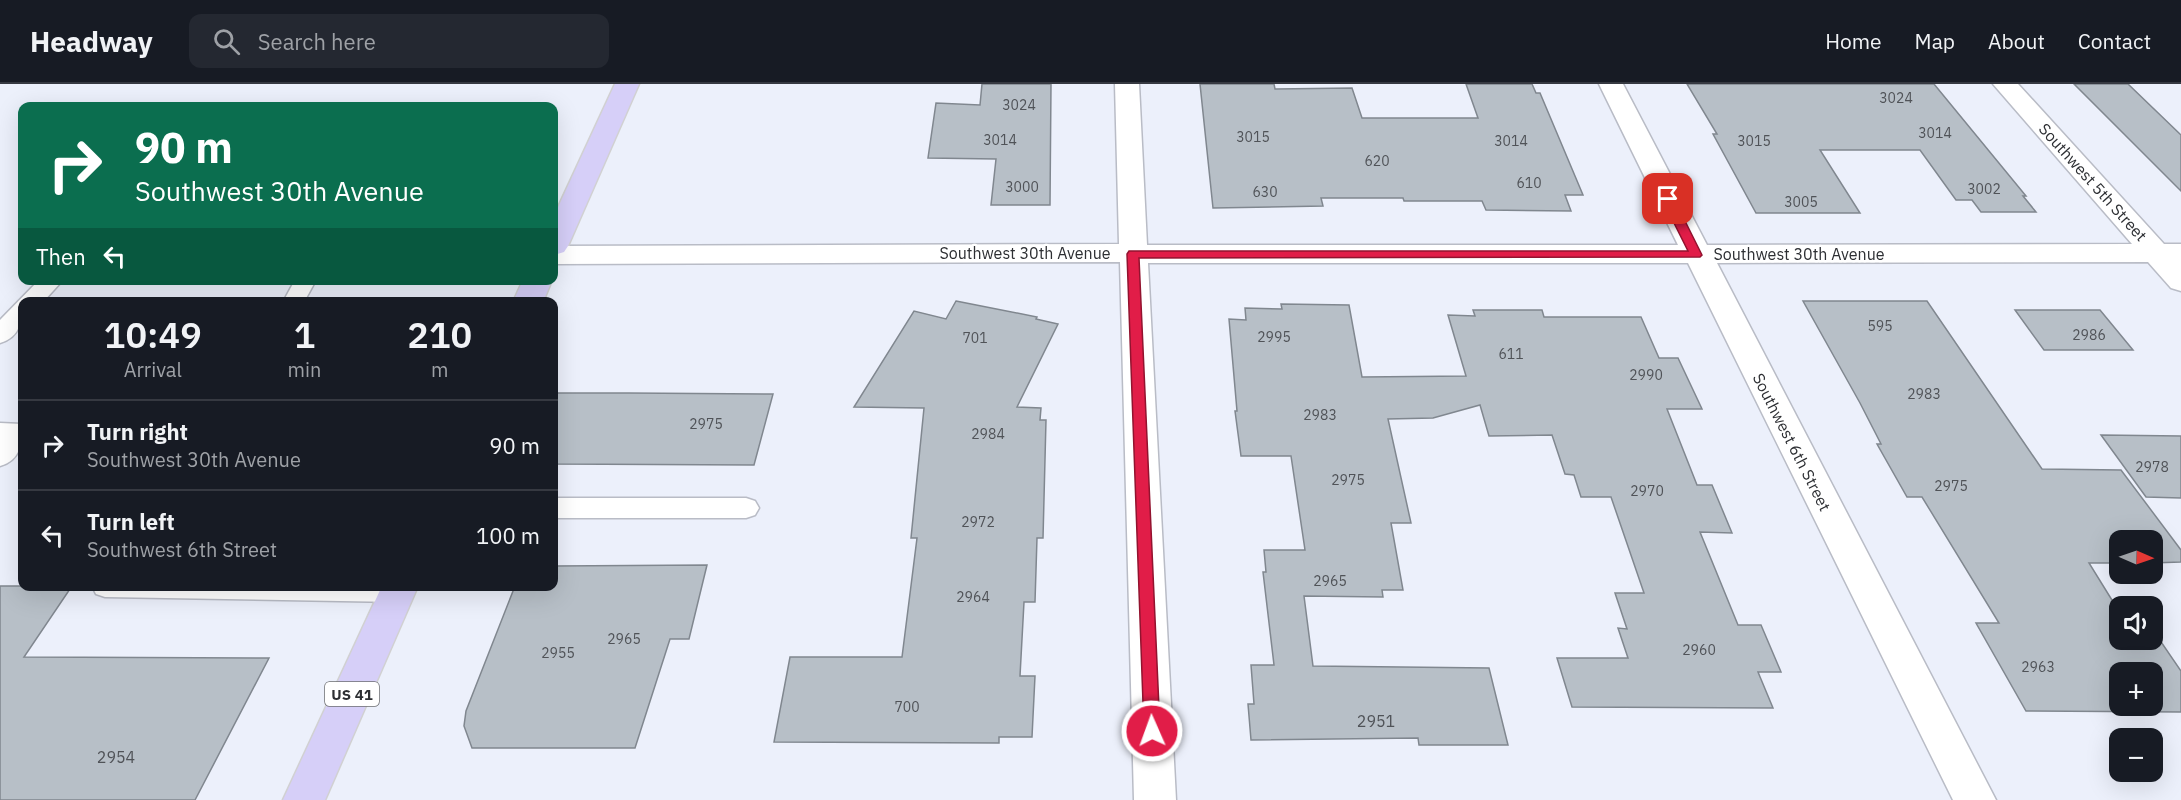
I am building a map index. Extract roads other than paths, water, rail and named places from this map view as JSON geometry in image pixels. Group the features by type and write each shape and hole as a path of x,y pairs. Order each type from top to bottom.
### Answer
{"main road":[{"path":"558,237 627,84"},
{"name":"US 41","path":"304,800 398,591"}],"street":[{"path":"1127,84 1155,800"},
{"name":"Southwest 6th Street","path":"1611,84 1975,800"},
{"name":"Southwest 5th Street","path":"2005,84 2169,253 2181,281"},
{"name":"Southwest 30th Avenue","path":"558,255 2169,253"}],"lane":[{"path":"34,297 48,285"},
{"path":"0,335 18,314"},
{"path":"0,432 18,432"},
{"path":"0,457 18,434"},
{"path":"558,508 746,508"}]}
